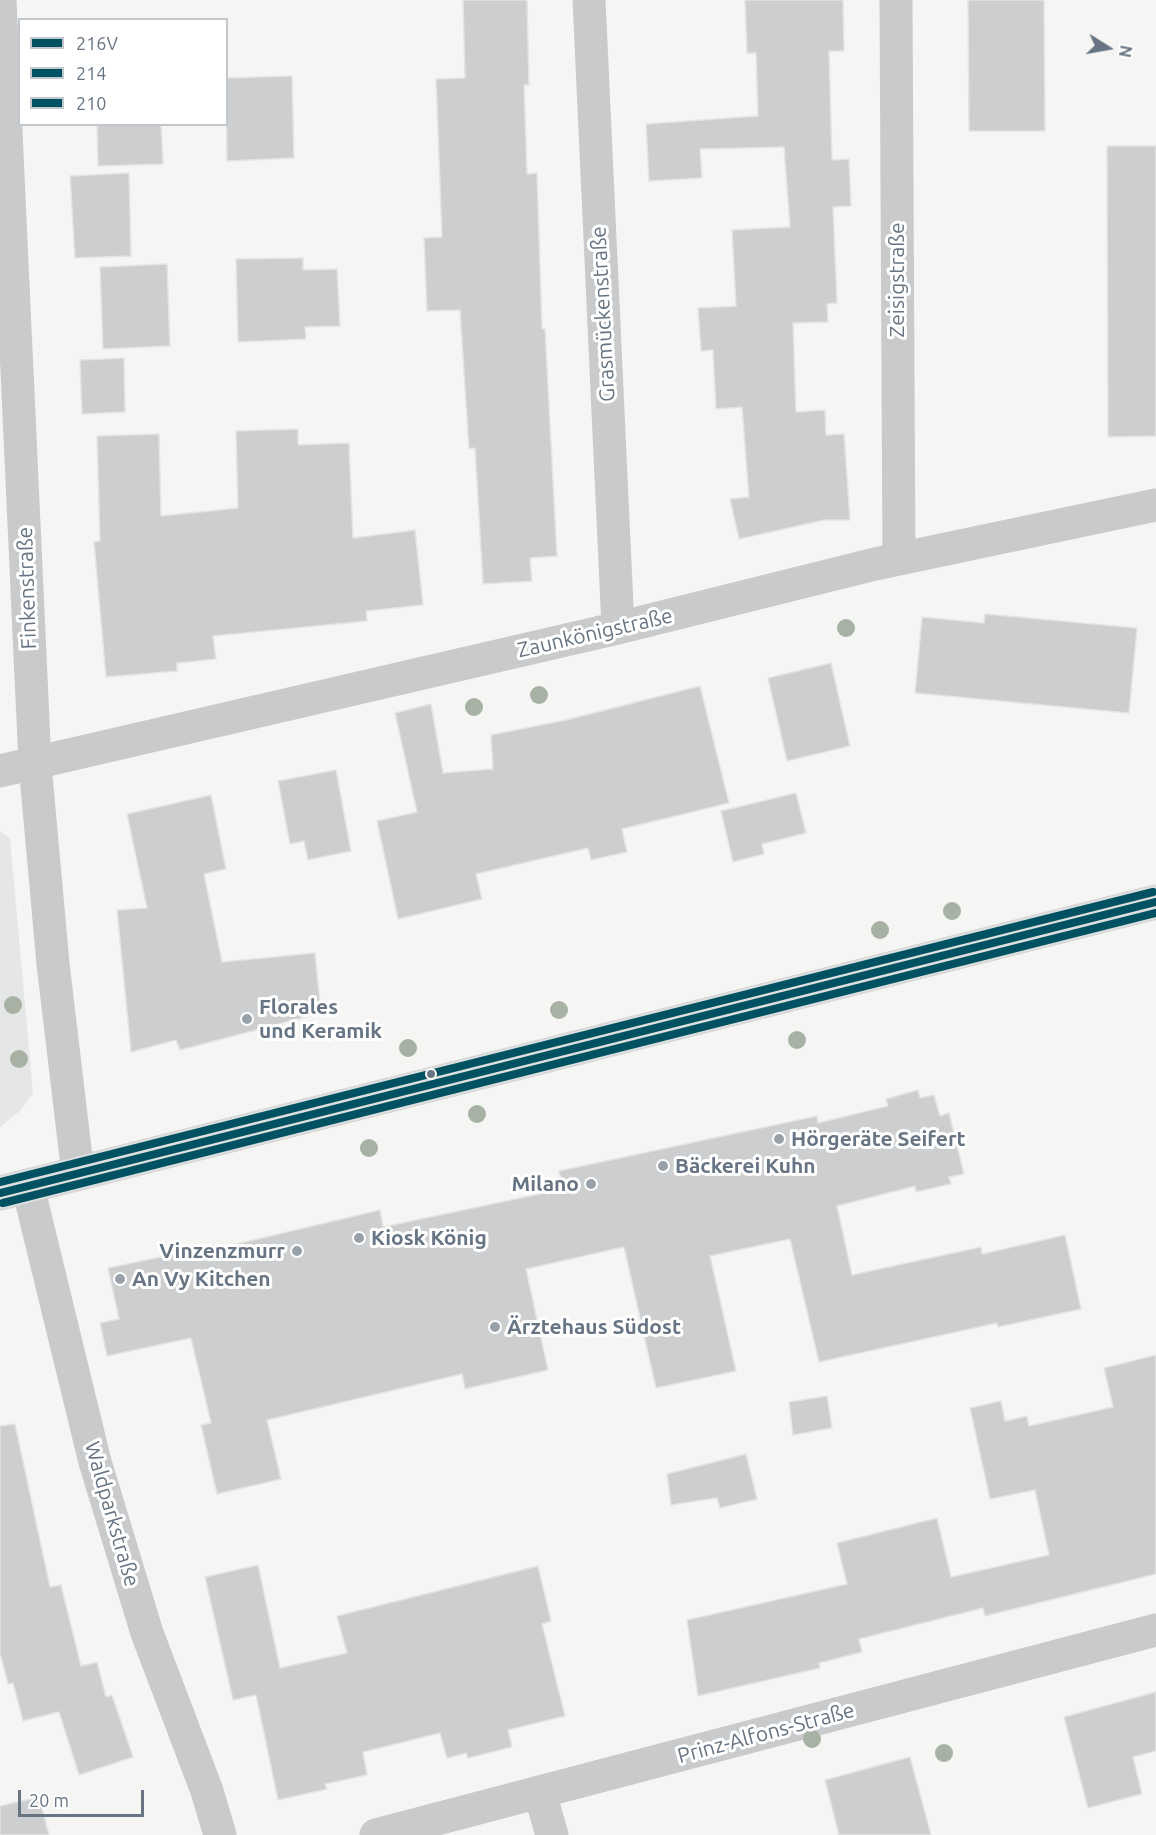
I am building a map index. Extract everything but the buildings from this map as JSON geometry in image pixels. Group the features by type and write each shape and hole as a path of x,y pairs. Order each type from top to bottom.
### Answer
{"main road":[{"path":"14,1190 1156,902"}],"street":[{"name":"Finkenstraße","path":"0,0 35,764 54,975 78,1174"},
{"name":"Grasmückenstraße","path":"589,0 618,628"},
{"name":"Zeisigstraße","path":"896,0 899,559"},
{"name":"Zaunkönigstraße","path":"0,771 618,628 899,559 1156,505"},
{"name":"Waldparkstraße","path":"14,1190 147,1633 207,1791 220,1835"},
{"name":"Prinz-Alfons-Straße","path":"376,1835 1156,1630"},
{"path":"540,1793 552,1835"}],"shaded area":[{"path":"0,831 10,839 33,1093 21,1110 0,1127"}],"transit line":[{"name":"210","path":"0,1182 1153,892"},
{"name":"216V","path":"0,1193 1156,902"},
{"name":"214","path":"3,1203 1156,913"}],"place":[{"name":"Florales und Keramik","path":"247,1019"},
{"name":"Hörgeräte Seifert","path":"779,1139"},
{"name":"Bäckerei Kuhn","path":"663,1166"},
{"name":"Milano","path":"591,1184"},
{"name":"Kiosk König","path":"359,1238"},
{"name":"Vinzenzmurr","path":"297,1251"},
{"name":"An Vy Kitchen","path":"120,1279"},
{"name":"Ärztehaus Südost","path":"495,1327"}]}
